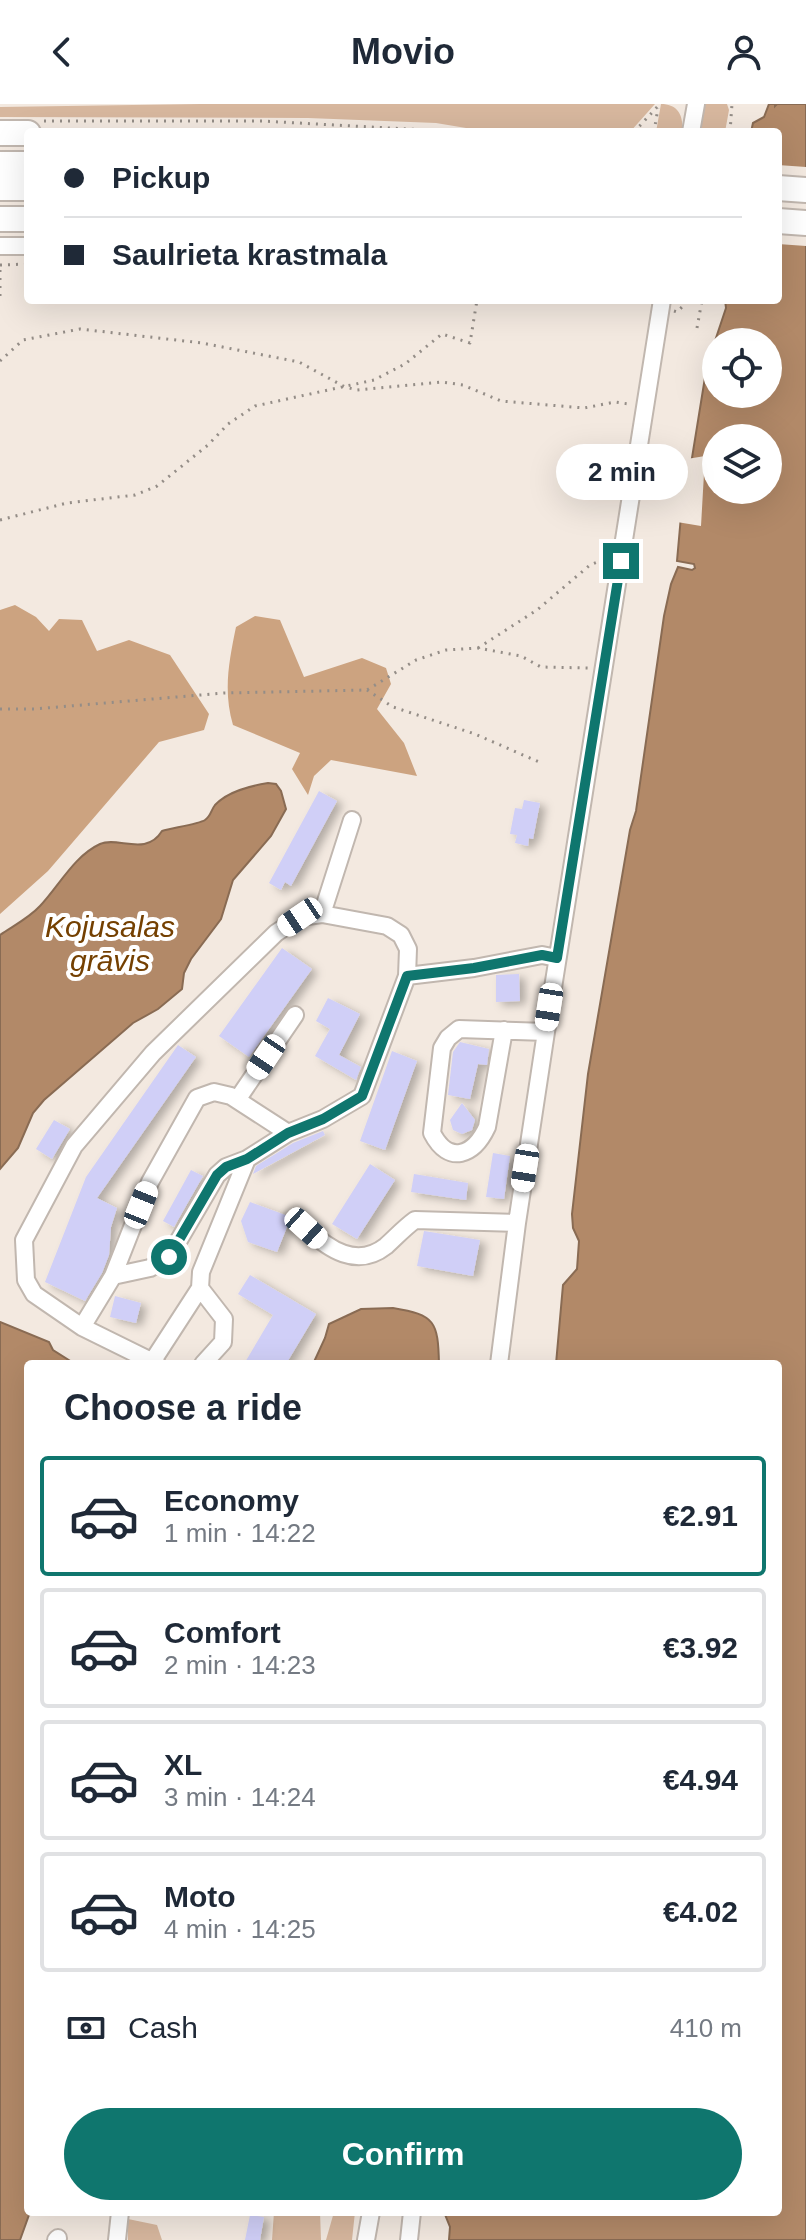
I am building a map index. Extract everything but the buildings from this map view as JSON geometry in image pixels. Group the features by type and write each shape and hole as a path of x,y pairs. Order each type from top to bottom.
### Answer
{"highway":[{"path":"0,133 24,129"},
{"path":"0,188 24,188"},
{"path":"782,188 806,190"},
{"path":"0,219 24,219"},
{"path":"782,221 806,223"}],"street":[{"path":"692,128 696,104"},
{"path":"0,246 24,246"},
{"path":"500,1360 557,958 661,304"},
{"path":"322,914 352,820"},
{"path":"113,1276 150,1268 169,1257 217,1175 226,1167 247,1159 288,1133 323,1119 362,1096 407,976 408,949 401,935 387,926 322,914 300,917 276,933 153,1053 74,1146 24,1240 26,1280 34,1294 82,1327 148,1360"},
{"path":"407,976 542,955 557,958"},
{"path":"237,1100 295,1015"},
{"path":"504,1030 487,1127 480,1142 471,1150 459,1154 447,1151 438,1144 432,1133 442,1048 448,1038 459,1029 504,1030 546,1032"},
{"path":"82,1327 113,1276 150,1182 197,1098 214,1092 237,1100 288,1133"},
{"path":"156,1360 200,1288 208,1250 247,1159"},
{"path":"306,1228 325,1246 345,1255 366,1257 384,1247 415,1220 517,1223"},
{"path":"200,1288 224,1319 223,1342 207,1360"},
{"path":"117,2240 120,2216"},
{"path":"366,2240 370,2216"},
{"path":"409,2240 412,2216"}],"path":[{"path":"638,128 659,104"},
{"path":"655,128 659,104"},
{"path":"731,128 732,104"},
{"path":"36,127 262,121 389,128"},
{"path":"0,296 0,265 24,264"},
{"path":"0,520 67,503 135,495 157,486 208,445 228,424 255,406 374,380 405,364 442,334 470,343 476,304"},
{"path":"697,328 701,304"},
{"path":"0,361 23,340 80,329 202,343 299,362 345,387 357,390 442,382 463,385 501,401 584,408 615,402 646,406"},
{"path":"478,648 537,610 590,565 602,559 621,561"},
{"path":"0,709 34,709 224,693 367,690 416,660 446,650 478,648 521,656 551,669 563,666 604,670"},
{"path":"367,690 393,707 475,734 539,762"}],"shaded area":[{"path":"655,104 634,128 466,128 436,123 308,118 0,117 0,107"},
{"path":"661,104 672,106 679,112 682,128 657,128"},
{"path":"705,104 727,104 726,128 701,128"},
{"path":"15,605 36,617 49,631 59,619 82,620 97,651 129,640 170,655 209,714 204,730 159,742 48,871 0,914 0,610"},
{"path":"255,616 280,620 304,677 362,658 386,668 391,684 377,709 404,743 417,776 331,760 314,776 308,795 292,769 300,753 233,725 228,688 233,640 236,627"},
{"path":"274,2216 320,2216 321,2240 272,2240"},
{"path":"333,2216 355,2216 352,2240 326,2240"},
{"path":"128,2219 157,2225 162,2240 128,2240"}],"water":[{"path":"769,104 806,104 806,2240 449,2240 450,2227 446,2216 782,2216 782,1360 556,1360 563,1285 577,1269 579,1241 573,1228 572,1214 588,1074 630,830 636,811 664,616 678,567 695,568 694,564 677,561 681,516 689,517 691,464 702,396 702,408 782,408 782,328 719,328 726,304 782,304 782,128 752,128 753,123 764,117"},
{"name":"Kojusalas grāvis","path":"268,783 276,784 281,791 286,809 271,836 233,880 221,919 191,959 184,973 182,989 158,1009 133,1023 44,1100 33,1113 18,1148 0,1169 0,935 36,910 91,849 107,842 148,843 162,831 205,820 220,800 233,793"},
{"path":"393,1308 426,1317 435,1329 439,1360 315,1360 329,1324 361,1309"},
{"path":"0,1322 49,1342 53,1350 69,1360 24,1360 24,2216 29,2216 20,2240 0,2240"}],"pier":[{"path":"782,165 806,167 806,246 782,244"},
{"path":"702,456 701,526 677,522 678,514 686,513 687,459"}],"route":[{"path":"169,1257 217,1175 226,1167 247,1159 288,1133 323,1119 362,1096 407,976 542,955 557,958 621,561"}]}
